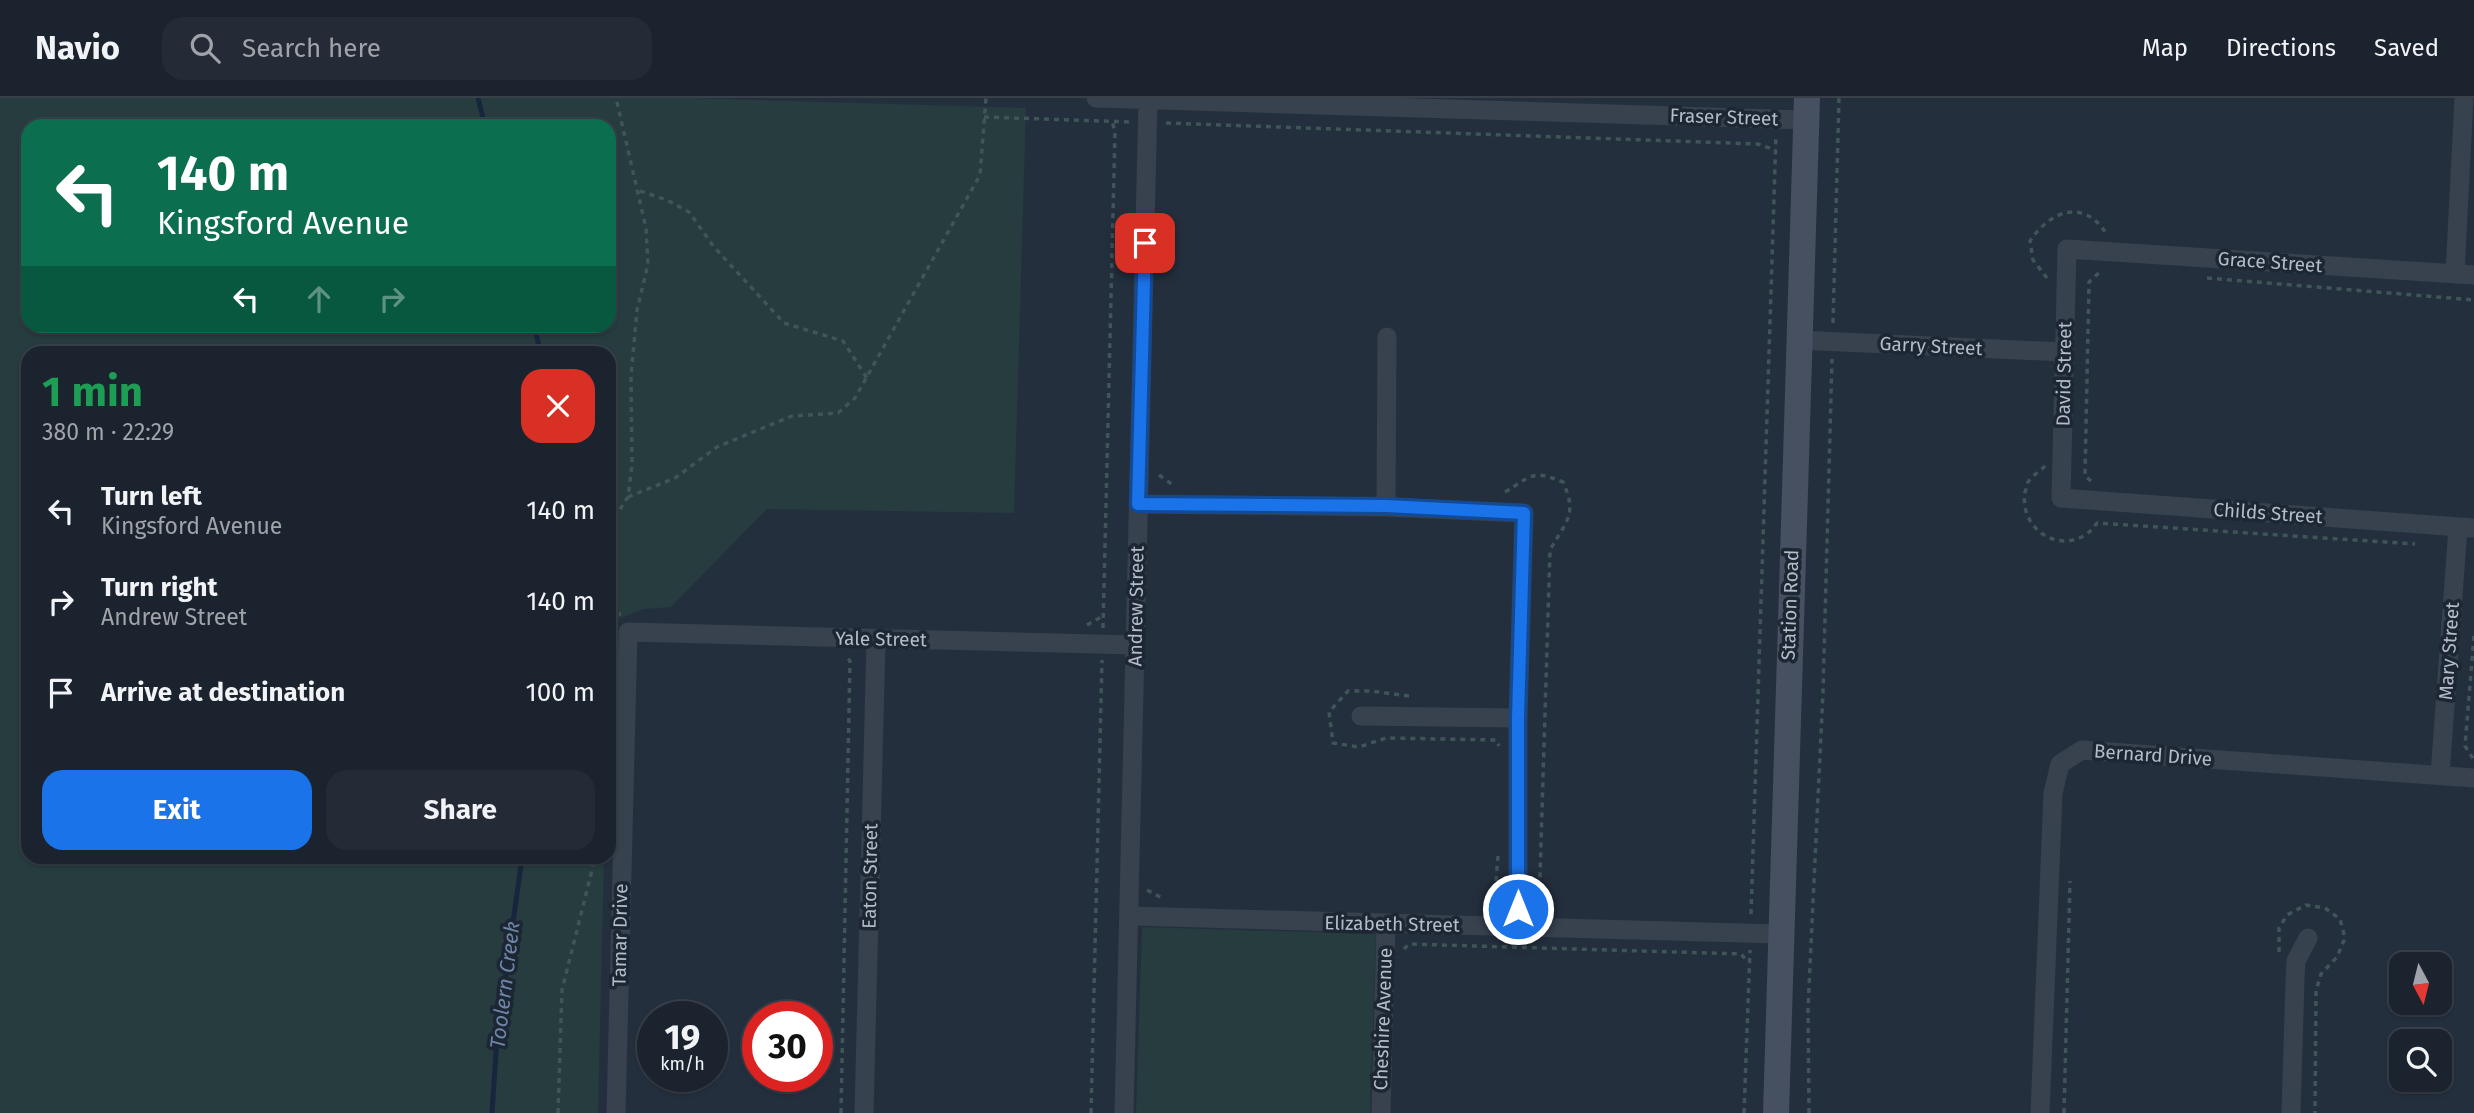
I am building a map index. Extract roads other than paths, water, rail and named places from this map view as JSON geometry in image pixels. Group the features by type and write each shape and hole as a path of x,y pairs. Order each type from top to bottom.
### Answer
{"street":[{"name":"Fraser Street","path":"1096,98 1488,104 1776,119 1807,109"},
{"path":"2463,98 2464,275"},
{"name":"Andrew Street","path":"1124,1113 1148,100"},
{"name":"Station Road","path":"1776,1113 1807,109"},
{"name":"Grace Street","path":"2067,249 2464,275"},
{"name":"David Street","path":"2061,498 2067,249"},
{"path":"1386,506 1387,337"},
{"name":"Garry Street","path":"1798,340 2064,352"},
{"name":"Childs Street","path":"2061,498 2466,527"},
{"path":"1138,504 1386,506 1524,513 1518,718 1518,917"},
{"name":"Mary Street","path":"2441,767 2466,527"},
{"name":"Yale Street","path":"628,632 876,647 1135,645"},
{"name":"Tamar Drive","path":"616,1113 628,632"},
{"name":"Eaton Street","path":"864,1113 876,647"},
{"path":"1361,716 1518,718"},
{"name":"Bernard Drive","path":"2040,1113 2053,793 2060,764 2082,750 2441,767 2474,778"},
{"name":"Elizabeth Street","path":"1130,916 1386,924 1518,917 1747,924 1780,934"},
{"name":"Cheshire Avenue","path":"1381,1113 1386,924"},
{"path":"2291,1113 2296,961 2308,938"}],"waterway":[{"name":"Toolern Creek","path":"478,98 483,119"},
{"name":"Toolern Creek","path":"536,333 539,346"},
{"name":"Toolern Creek","path":"492,1113 497,1037 521,864"}]}
